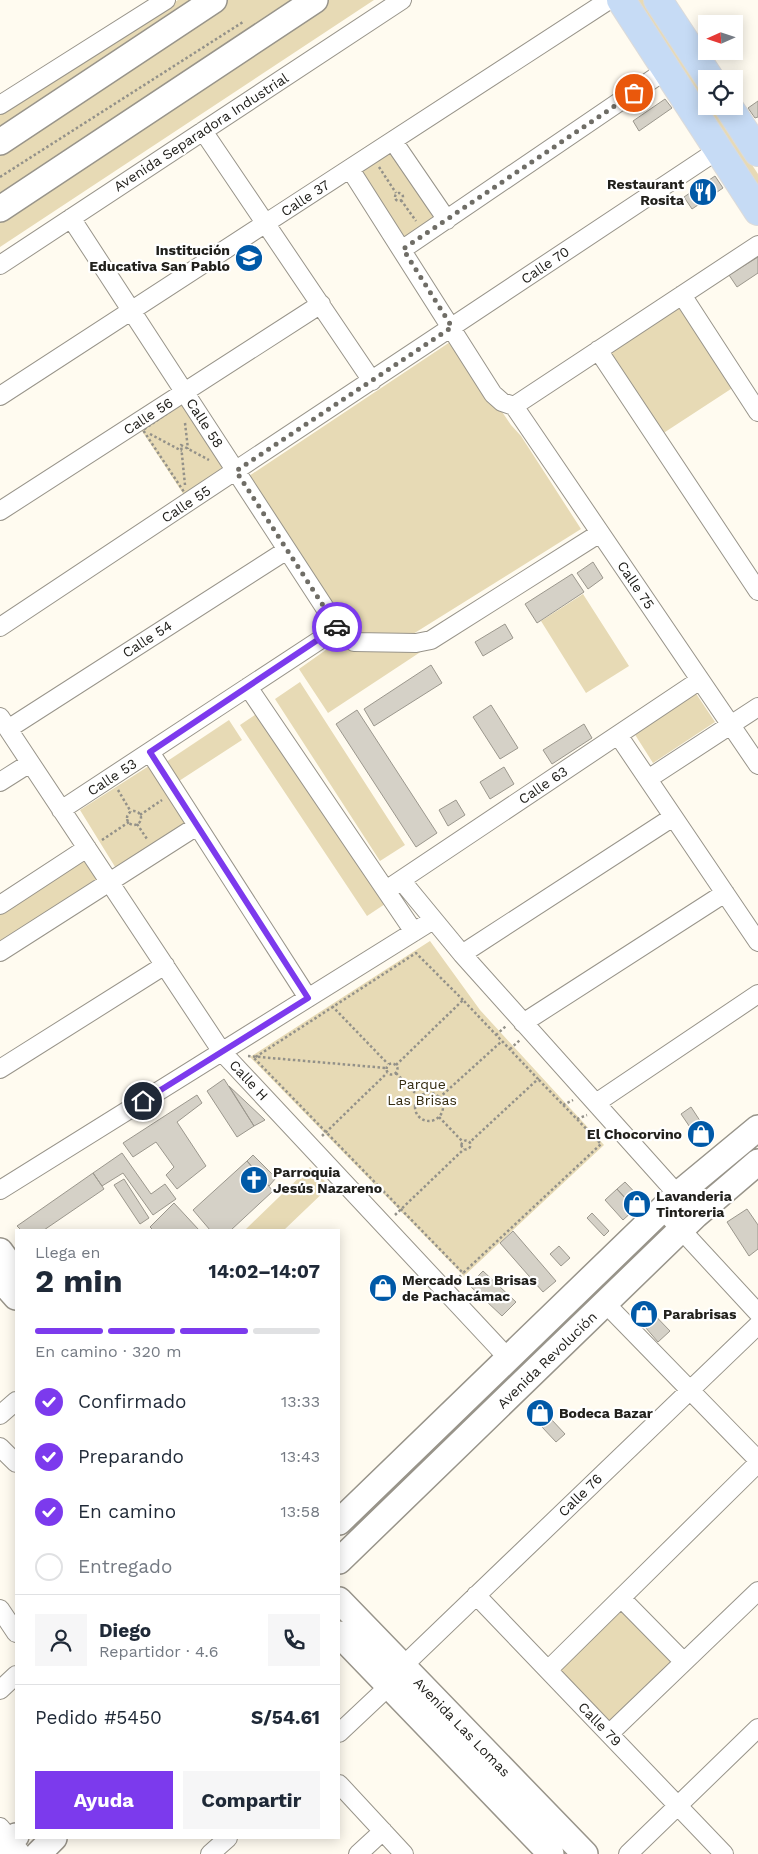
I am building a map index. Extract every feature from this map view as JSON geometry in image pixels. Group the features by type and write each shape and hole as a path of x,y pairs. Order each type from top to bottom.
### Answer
{"main road":[{"path":"621,0 758,211"},
{"path":"658,0 704,70"},
{"path":"734,115 758,152"}],"street":[{"path":"0,105 166,0"},
{"path":"0,142 214,0"},
{"path":"0,209 315,0"},
{"name":"Avenida Separadora Industrial","path":"0,265 402,0"},
{"name":"Calle 37","path":"0,396 609,0"},
{"path":"403,249 666,70"},
{"path":"203,131 372,381"},
{"path":"392,141 447,220"},
{"name":"Calle 70","path":"372,381 718,150"},
{"path":"350,169 403,249 493,394 502,402 514,406 758,245"},
{"name":"Calle 58","path":"71,218 185,392 228,469 287,550 338,628"},
{"path":"682,295 758,412"},
{"name":"Calle 56","path":"0,511 140,426 185,392 320,304"},
{"path":"598,350 758,591"},
{"name":"Calle 55","path":"0,627 228,469 372,381"},
{"name":"Calle 75","path":"514,406 758,765"},
{"path":"338,628 354,642 416,643 431,640 600,533"},
{"name":"Calle 54","path":"4,723 287,550"},
{"name":"Calle 53","path":"61,810 338,628"},
{"name":"Calle 63","path":"386,890 700,680"},
{"path":"248,687 414,932"},
{"path":"648,779 758,707"},
{"name":"Calle H","path":"4,723 61,810 94,844 110,883 222,1052 508,1358"},
{"path":"618,735 758,942"},
{"path":"150,752 308,998"},
{"path":"0,782 30,763"},
{"path":"462,954 673,817"},
{"path":"0,952 198,826"},
{"path":"0,905 94,844"},
{"path":"401,880 462,954 596,1103 669,1202 688,1222 758,1313"},
{"path":"523,1023 725,893"},
{"path":"0,1190 433,920"},
{"path":"0,1069 164,965"},
{"path":"596,1103 758,994"},
{"name":"Avenida Revolución","path":"340,1521 669,1202 758,1128"},
{"name":"Avenida Revolución","path":"340,1560 688,1222 758,1162"},
{"path":"0,1251 15,1272"},
{"path":"0,1279 15,1296"},
{"path":"548,1670 758,1461 605,1303"},
{"name":"Calle 76","path":"340,1732 476,1595 758,1325"},
{"path":"0,1415 15,1402"},
{"path":"609,1734 758,1591"},
{"name":"Calle 79","path":"476,1595 724,1854"},
{"path":"621,1598 684,1662"},
{"name":"Avenida Las Lomas","path":"340,1601 396,1676 551,1854"},
{"path":"0,1609 15,1632"},
{"name":"Avenida Las Lomas","path":"340,1635 396,1676 585,1854"},
{"path":"0,1690 15,1676"},
{"path":"628,1854 758,1728"},
{"path":"340,1785 404,1854"},
{"path":"358,1854 383,1831"},
{"path":"38,1854 53,1839"},
{"path":"210,1854 227,1839"}],"path":[{"path":"0,177 245,21"},
{"path":"376,162 396,193 396,200 402,200"},
{"path":"396,193 402,195 402,200 416,222"},
{"path":"140,426 182,403 228,469 187,498"},
{"path":"140,426 182,451"},
{"path":"140,426 187,498"},
{"path":"187,498 181,445 210,461"},
{"path":"111,794 126,784"},
{"path":"118,790 131,812"},
{"path":"140,815 168,796"},
{"path":"131,812 135,811 140,815"},
{"path":"129,822 128,818 131,812"},
{"path":"137,824 140,821 140,815"},
{"path":"94,844 129,822 137,824 150,844"},
{"path":"94,844 97,833"},
{"path":"94,844 107,848"},
{"path":"416,953 601,1144 463,1273 254,1058 416,953"},
{"path":"396,1073 396,1065 463,1000"},
{"path":"332,1006 388,1064 396,1065"},
{"path":"439,1098 502,1041"},
{"path":"222,1052 254,1058 386,1068"},
{"path":"386,1068 388,1064"},
{"path":"386,1068 388,1072"},
{"path":"388,1072 396,1073 419,1097"},
{"path":"311,1147 388,1072"},
{"path":"384,1225 464,1148 469,1148 470,1142 538,1079"},
{"path":"428,1093 439,1098 443,1108 439,1117 431,1121 418,1116 415,1103 419,1097 428,1093"},
{"path":"439,1117 463,1142 464,1148"},
{"path":"463,1142 466,1140 470,1142"}],"green space":[{"path":"178,0 200,0 0,132 0,114"},
{"path":"226,0 304,0 0,202 0,150"},
{"path":"326,0 374,0 0,247 0,217"},
{"path":"628,0 644,0 698,84 698,106"},
{"path":"704,115 719,115 758,174 758,197"},
{"path":"390,151 436,220 404,241 359,172"},
{"path":"680,305 734,387 662,434 609,351"},
{"path":"453,340 511,425 521,436 581,529 413,634 354,634 348,629 249,476"},
{"path":"183,400 228,469 186,498 140,428"},
{"path":"583,594 629,666 586,693 541,621"},
{"path":"330,647 425,649 328,713 299,669"},
{"path":"300,682 405,845 380,861 275,699"},
{"path":"695,692 715,722 653,763 634,733"},
{"path":"258,713 385,904 367,916 240,725"},
{"path":"229,720 242,740 179,781 166,762"},
{"path":"152,764 189,823 117,870 80,810"},
{"path":"82,856 97,879 0,943 0,910"},
{"name":"Parque Las Brisas","path":"430,941 480,1010 604,1145 464,1276 250,1057"},
{"path":"310,1167 330,1186 285,1229 246,1229"},
{"path":"622,1610 675,1666 610,1727 557,1671"}],"building":[{"path":"665,99 672,108 639,131 633,121"},
{"path":"758,101 758,117 755,118 748,108"},
{"name":"Restaurant Rosita","path":"715,176 723,188 692,209 684,197"},
{"path":"758,257 758,273 737,287 729,275"},
{"path":"593,562 603,578 588,589 577,573"},
{"path":"572,574 584,592 537,623 525,604"},
{"path":"505,624 513,638 483,656 475,642"},
{"path":"431,665 442,683 374,726 364,709"},
{"path":"491,705 518,748 500,759 473,717"},
{"path":"357,710 437,833 416,847 336,724"},
{"path":"584,724 592,738 552,764 543,750"},
{"path":"504,767 514,784 490,799 480,782"},
{"path":"456,800 465,815 448,826 439,810"},
{"path":"224,1079 254,1126 237,1137 207,1091"},
{"path":"229,1086 265,1120 254,1126"},
{"path":"197,1095 202,1103 177,1122 206,1166 177,1189 166,1175 174,1167 156,1142 133,1157 123,1143"},
{"path":"691,1107 708,1133 698,1139 681,1114"},
{"path":"122,1153 151,1194 165,1184 176,1199 153,1215 123,1173 102,1186 93,1173"},
{"path":"253,1155 276,1178 269,1186 247,1161"},
{"path":"247,1161 273,1191 232,1229 209,1229 193,1210"},
{"path":"93,1173 104,1189 45,1229 20,1229 17,1226"},
{"path":"124,1179 149,1218 140,1224 114,1185"},
{"path":"625,1182 643,1201 635,1209 617,1189"},
{"path":"617,1189 635,1209 623,1220 605,1200"},
{"path":"174,1203 198,1229 152,1229 150,1227"},
{"path":"747,1209 758,1225 758,1249 749,1256 727,1222"},
{"path":"592,1213 609,1231 604,1236 587,1218"},
{"path":"513,1231 556,1281 543,1292 500,1243"},
{"path":"559,1246 570,1258 561,1266 550,1254"},
{"path":"483,1271 516,1302 502,1316 469,1285"},
{"path":"642,1302 670,1331 658,1342 633,1313"},
{"path":"537,1404 565,1434 556,1442 528,1412"}],"way so far":[{"path":"337,627 236,471 452,327 403,249 634,93"}],"place":[{"name":"Restaurant Rosita","path":"703,192"},
{"name":"Institución Educativa San Pablo","path":"249,258"},
{"name":"El Chocorvino","path":"701,1134"},
{"name":"Parroquia Jesús Nazareno","path":"254,1180"},
{"name":"Lavanderia Tintoreria","path":"637,1204"},
{"name":"Mercado Las Brisas de Pachacámac","path":"383,1288"},
{"name":"Parabrisas","path":"644,1314"},
{"name":"Bodeca Bazar","path":"540,1413"}],"route":[{"path":"143,1101 308,998 150,752 337,627"}]}
